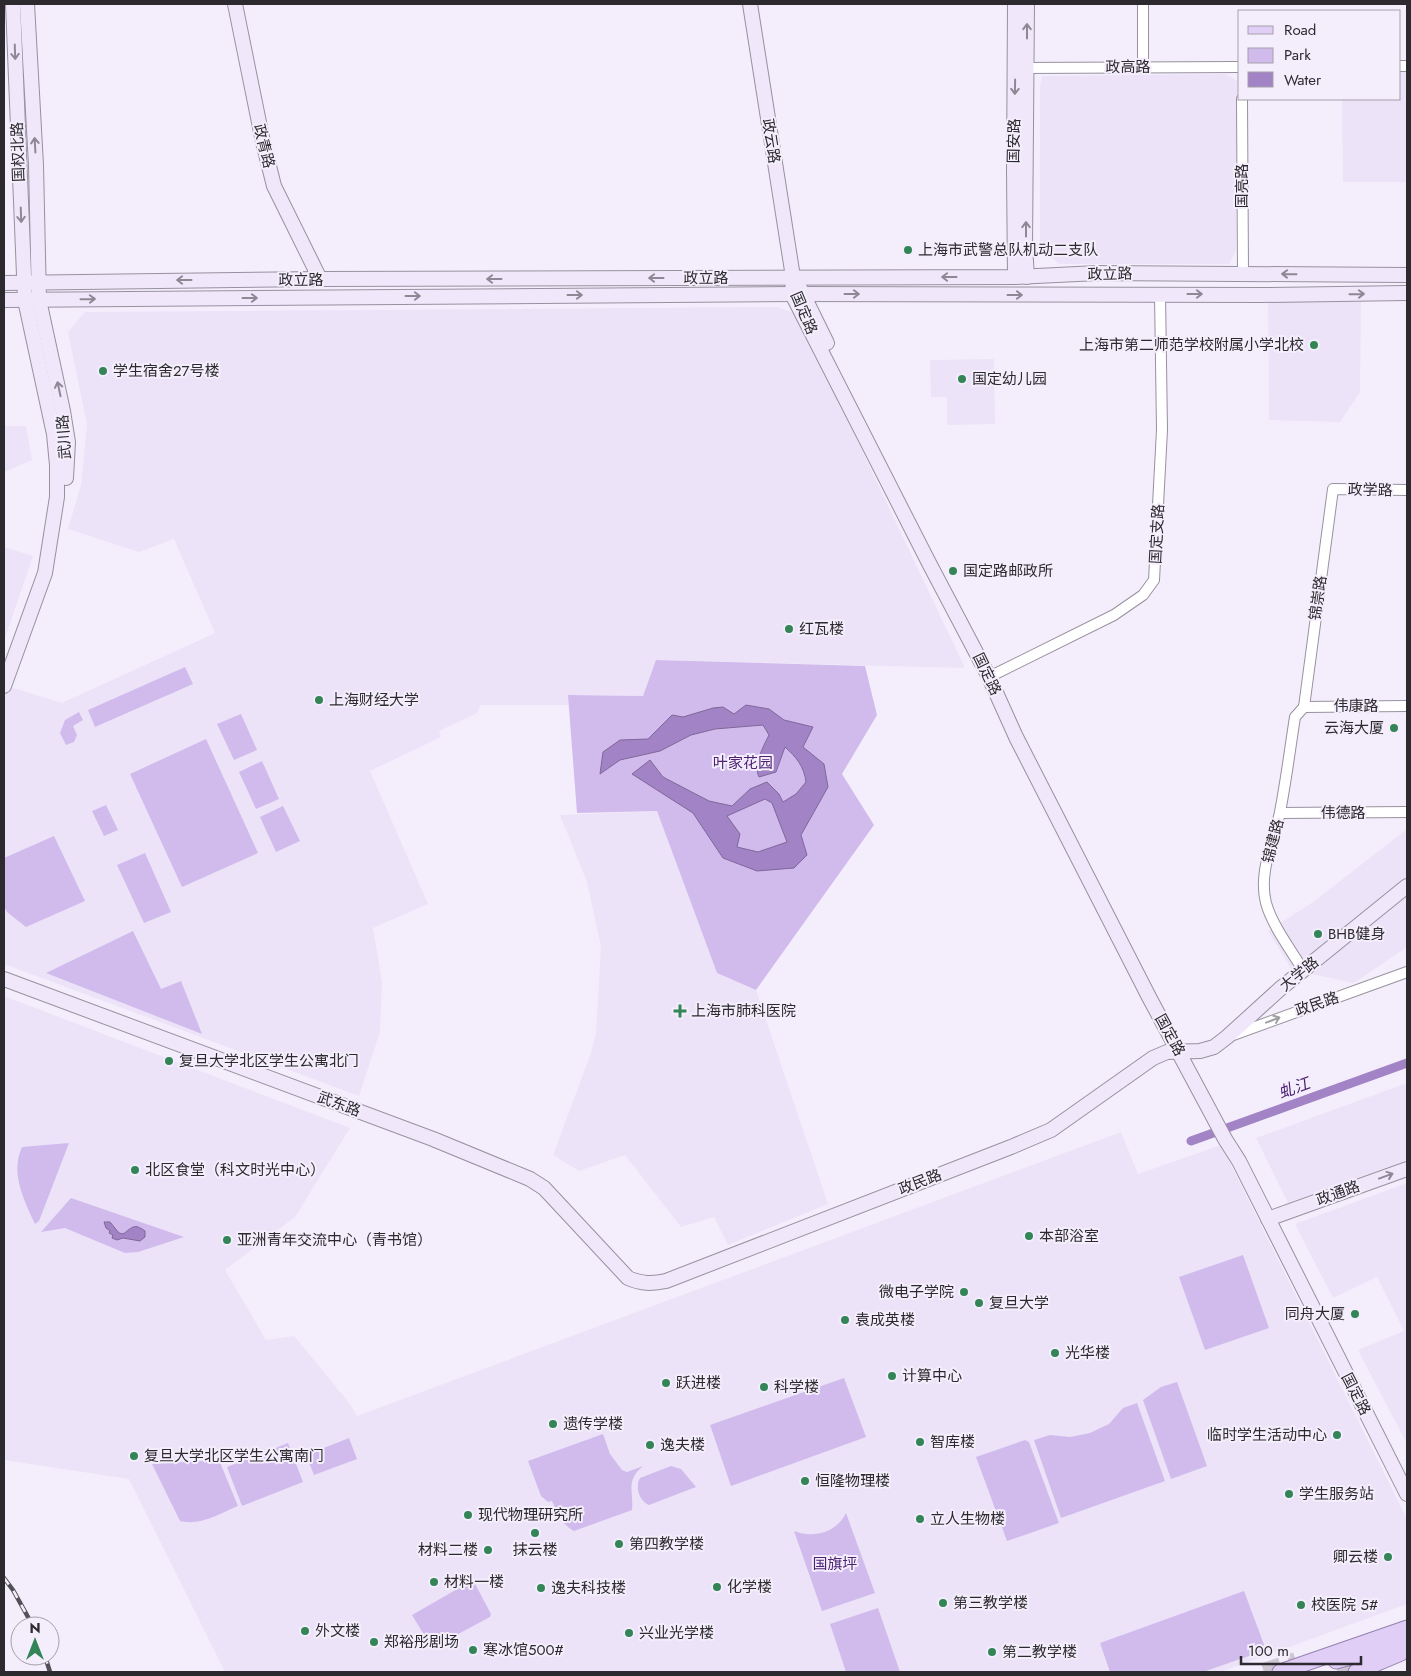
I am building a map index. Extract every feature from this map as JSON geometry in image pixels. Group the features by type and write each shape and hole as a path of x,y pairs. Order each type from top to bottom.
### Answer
{"main road":[{"path":"1280,1672 1407,1628"},
{"path":"1301,1672 1407,1642"},
{"path":"1356,1672 1407,1650"}],"street":[{"name":"国权北路","path":"13,4 24,300 54,434 56,453 58,497 45,573"},
{"name":"国权北路","path":"27,4 36,165 39,300"},
{"name":"政青路","path":"235,4 261,133 274,186 320,280"},
{"name":"政云路","path":"750,4 792,277"},
{"name":"国安路","path":"1016,4 1021,68 1026,246 1021,277"},
{"name":"国安路","path":"1021,68 1027,4"},
{"path":"1143,4 1143,67"},
{"name":"政高路","path":"1021,68 1238,67"},
{"name":"国亮路","path":"1242,100 1243,273"},
{"name":"政立路","path":"4,283 38,281 1021,277 1098,273 1407,275"},
{"name":"国定路","path":"792,277 798,294 873,436 992,676 1016,737 1149,997 1183,1052 1229,1138 1245,1156 1271,1218 1407,1494"},
{"name":"政立路","path":"4,300 798,294 1407,293"},
{"name":"国定支路","path":"992,676 1114,615 1143,595 1154,580 1161,463 1160,294"},
{"name":"武川路","path":"39,300 62,403 68,442 66,484 58,541 45,573"},
{"name":"政学路","path":"1333,489 1407,490"},
{"name":"锦崇路","path":"1304,707 1333,489"},
{"path":"4,686 45,573"},
{"name":"伟康路","path":"1304,707 1407,706"},
{"name":"锦建路","path":"1303,970 1270,916 1266,902 1264,877 1280,813 1295,717 1304,707"},
{"name":"伟德路","path":"1280,813 1407,812"},
{"name":"大学路","path":"1183,1052 1208,1050 1227,1038 1303,970 1407,886"},
{"name":"政民路","path":"1227,1038 1301,1009 1407,972"},
{"name":"武东路","path":"4,979 433,1139 530,1179 544,1188 615,1266 628,1278 638,1283"},
{"name":"政民路","path":"638,1283 652,1284 666,1281 1011,1147 1051,1130 1153,1058 1167,1052 1183,1052"},
{"name":"政通路","path":"1271,1218 1407,1168"},
{"name":"国定路","path":"1271,1218 1407,1477"}],"shaded area":[{"path":"1401,72 1407,72 1407,182 1343,182 1342,100 1401,100"},
{"path":"1226,74 1237,81 1236,251 1229,264 1059,264 1040,246 1040,87 1042,76"},
{"name":"上海市第二师范学校附属小学北校","path":"1268,297 1361,297 1360,392 1340,422 1269,420"},
{"name":"上海财经大学","path":"776,307 792,312 802,324 965,668 656,660 643,696 569,695 569,705 481,705 477,713 439,731 441,737 370,771 428,904 373,928 382,982 380,1032 359,1096 4,964 4,685 62,703 215,633 174,539 139,552 68,529 81,485 87,425 68,332 85,312"},
{"name":"国定幼儿园","path":"994,359 995,424 947,425 947,397 931,397 930,360"},
{"path":"4,426 26,426 32,460 4,472"},
{"path":"4,547 33,556 4,641"},
{"name":"上海市肺科医院","path":"657,811 717,973 756,990 828,1204 728,1245 714,1217 681,1227 625,1155 579,1171 553,1155 591,1053 596,1033 601,947 587,882 560,815"},
{"path":"1407,829 1407,947 1354,983 1292,970 1268,931 1313,902"},
{"name":"复旦大学","path":"4,996 350,1128 295,1217 225,1270 266,1340 294,1336 350,1404 357,1416 1121,1132 1138,1174 1221,1145 1407,1519 1407,1604 1221,1672 225,1672 129,1479 4,1460"},
{"path":"1407,1083 1407,1160 1288,1203 1256,1138"},
{"path":"1407,1183 1407,1444 1358,1350 1404,1331 1377,1277 1333,1298 1295,1224"}],"green space":[{"name":"叶家花园","path":"656,660 865,666 877,715 842,774 874,825 756,990 717,973 657,811 577,813 568,695 643,696"},
{"path":"185,667 193,684 95,727 88,710"},
{"path":"79,712 83,720 73,726 77,735 74,742 66,745 60,733 65,720"},
{"path":"241,714 257,750 234,760 217,724"},
{"path":"206,739 258,853 182,887 130,774"},
{"path":"262,761 279,799 256,809 239,772"},
{"path":"106,805 118,830 104,836 92,811"},
{"path":"283,806 300,841 276,852 260,817"},
{"path":"54,836 85,901 26,927 7,912 4,906 4,858"},
{"path":"145,853 171,912 144,923 117,865"},
{"path":"133,931 161,989 181,981 202,1034 46,973"},
{"path":"69,1143 39,1221 35,1224 23,1196 18,1176 17,1167 22,1147"},
{"path":"71,1198 184,1237 138,1252 125,1253 65,1228 41,1232"},
{"path":"1243,1255 1269,1328 1205,1350 1179,1277"},
{"path":"844,1378 866,1437 731,1486 710,1425"},
{"path":"1177,1382 1207,1466 1171,1479 1143,1400 1161,1387"},
{"path":"1137,1403 1165,1481 1061,1518 1034,1440 1050,1435 1070,1437 1090,1433 1109,1424 1123,1408"},
{"path":"603,1434 610,1454 622,1470 627,1472 643,1466 637,1471 632,1482 632,1510 574,1531 563,1522 552,1501 548,1502 541,1496 528,1461"},
{"path":"349,1438 357,1459 314,1475 306,1455"},
{"path":"1025,1440 1029,1442 1059,1523 1007,1541 976,1457"},
{"path":"288,1443 303,1482 242,1506 227,1467"},
{"path":"219,1460 238,1506 203,1521 180,1521 152,1464"},
{"path":"671,1466 681,1469 696,1487 649,1505 640,1497 638,1485 640,1478"},
{"name":"国旗坪","path":"846,1513 875,1593 822,1611 794,1531 809,1534 824,1532 837,1525"},
{"path":"473,1580 491,1614 490,1617 432,1648 412,1615"},
{"path":"1244,1591 1266,1650 1203,1672 1110,1672 1100,1643"},
{"path":"878,1608 900,1672 846,1672 830,1624"}],"water":[{"path":"746,705 769,709 784,720 813,727 803,747 824,764 828,787 801,835 807,855 794,868 757,871 723,858 693,813 632,774 650,760 663,777 709,801 732,806 750,789 767,782 779,794 783,802 796,794 806,782 805,776 799,762 785,747 776,772 759,777 757,772 758,762 769,735 763,725 715,729 691,735 660,751 620,760 600,774 603,752 620,740 648,739 672,715 683,717 723,707 734,714","holes":["765,799 772,803 787,842 758,852 737,847 740,834 727,816"]},
{"path":"104,1222 110,1222 119,1233 123,1234 131,1228 138,1227 145,1231 145,1237 140,1241 123,1238 117,1240 112,1238 113,1235 109,1233 110,1231 106,1228"}],"waterway":[{"name":"虬江","path":"1191,1141 1407,1063"}],"tunnel":[{"path":"1338,1672 1373,1659"},
{"path":"1264,1672 1296,1661"}],"railway":[{"path":"4,1578 27,1616"},
{"path":"48,1666 50,1672"}],"place":[{"name":"上海市武警总队机动二支队","path":"908,250"},
{"name":"上海市第二师范学校附属小学北校","path":"1314,345"},
{"name":"学生宿舍27号楼","path":"103,371"},
{"name":"国定幼儿园","path":"962,379"},
{"name":"国定路邮政所","path":"953,571"},
{"name":"红瓦楼","path":"789,629"},
{"name":"上海财经大学","path":"319,700"},
{"name":"云海大厦","path":"1394,728"},
{"name":"BHB健身","path":"1318,934"},
{"name":"上海市肺科医院","path":"680,1011"},
{"name":"复旦大学北区学生公寓北门","path":"169,1061"},
{"name":"北区食堂（科文时光中心）","path":"135,1170"},
{"name":"本部浴室","path":"1029,1236"},
{"name":"亚洲青年交流中心（青书馆）","path":"227,1240"},
{"name":"微电子学院","path":"964,1292"},
{"name":"复旦大学","path":"979,1303"},
{"name":"同舟大厦","path":"1355,1314"},
{"name":"袁成英楼","path":"845,1320"},
{"name":"光华楼","path":"1055,1353"},
{"name":"计算中心","path":"892,1376"},
{"name":"跃进楼","path":"666,1383"},
{"name":"科学楼","path":"764,1387"},
{"name":"遗传学楼","path":"553,1424"},
{"name":"临时学生活动中心","path":"1337,1435"},
{"name":"智库楼","path":"920,1442"},
{"name":"逸夫楼","path":"650,1445"},
{"name":"复旦大学北区学生公寓南门","path":"134,1456"},
{"name":"恒隆物理楼","path":"805,1481"},
{"name":"学生服务站","path":"1289,1494"},
{"name":"现代物理研究所","path":"468,1515"},
{"name":"立人生物楼","path":"920,1519"},
{"name":"抹云楼","path":"535,1533"},
{"name":"第四教学楼","path":"619,1544"},
{"name":"材料二楼","path":"488,1550"},
{"name":"卿云楼","path":"1388,1557"},
{"name":"材料一楼","path":"434,1582"},
{"name":"化学楼","path":"717,1587"},
{"name":"逸夫科技楼","path":"541,1588"},
{"name":"第三教学楼","path":"943,1603"},
{"name":"校医院 5#","path":"1301,1605"},
{"name":"外文楼","path":"305,1631"},
{"name":"兴业光学楼","path":"629,1633"},
{"name":"郑裕彤剧场‌","path":"374,1642"},
{"name":"寒冰馆500#","path":"473,1650"},
{"name":"第二教学楼","path":"992,1652"}]}
